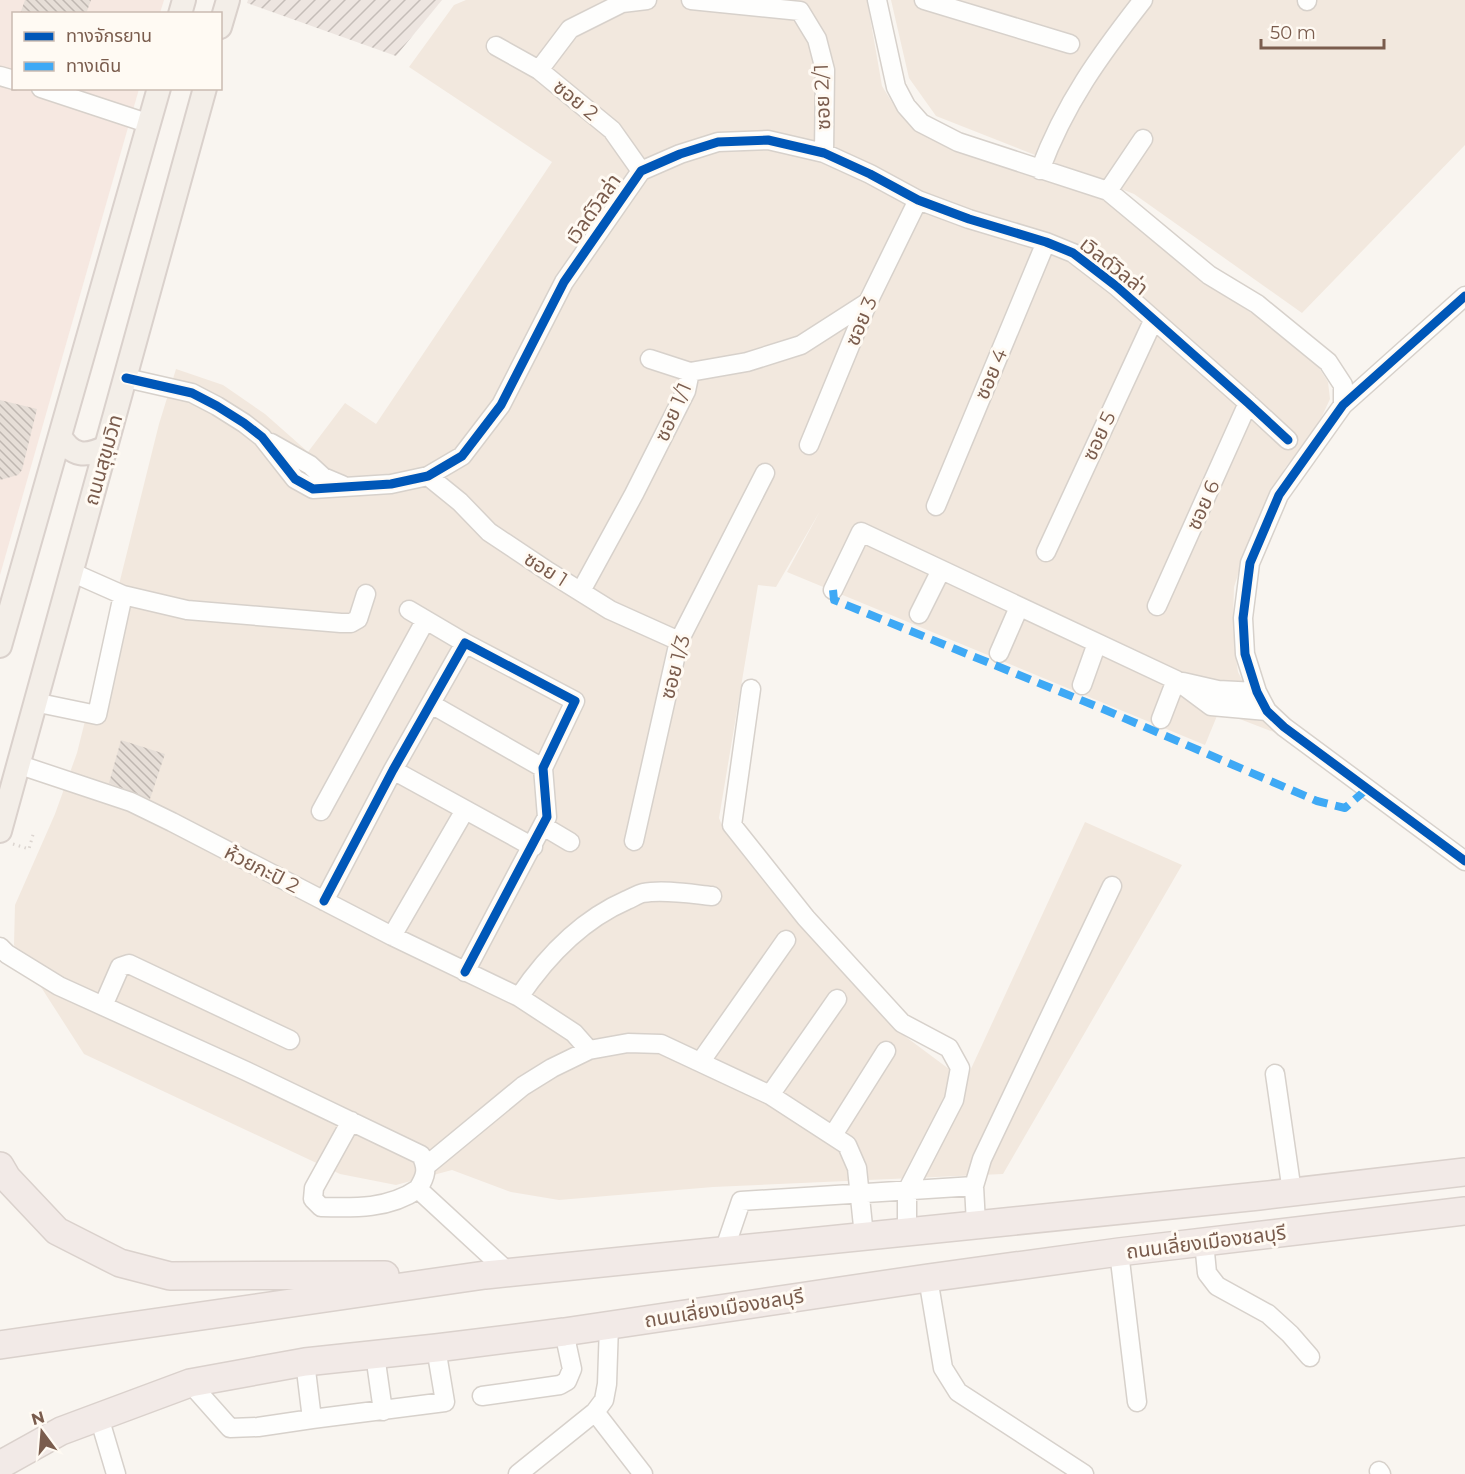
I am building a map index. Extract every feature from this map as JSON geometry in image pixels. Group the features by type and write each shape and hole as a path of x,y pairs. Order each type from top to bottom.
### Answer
{"highway":[{"path":"0,1166 7,1178 57,1231 120,1263 170,1276 496,1273"},
{"name":"ถนนเลี่ยงเมืองชลบุรี","path":"496,1273 1292,1192 1465,1172"},
{"name":"ถนนเลี่ยงเมืองชลบุรี","path":"0,1465 61,1431 190,1383 305,1362 564,1332 1119,1252 1465,1211"},
{"path":"0,1345 496,1273"}],"main road":[{"path":"222,20 228,0"},
{"path":"0,646 158,90"},
{"name":"ถนนสุขุมวิท","path":"0,831 204,90"},
{"path":"60,436 65,445 79,453 88,454 106,447"}],"street":[{"path":"539,70 570,29 622,3 646,0"},
{"name":"ซอย 2/1","path":"691,0 800,11 818,39 825,70 824,153"},
{"path":"877,0 896,87 906,106 921,123 958,142 1108,191 1209,275 1257,304 1328,362 1343,385 1344,405"},
{"path":"924,0 1070,44"},
{"path":"1040,170 1051,141 1073,98 1102,53 1143,0"},
{"name":"ซอย 2","path":"496,46 539,70 612,130 642,171"},
{"path":"47,90 150,124"},
{"path":"1108,191 1143,139"},
{"name":"เวิลด์วิลล่า","path":"126,378 192,393 310,465 323,477 347,488 391,484 428,476 462,456 501,405 564,282 642,171 680,154 718,142 768,140 824,153 918,200 969,219 1046,242 1073,254 1116,286 1288,440"},
{"name":"ซอย 3","path":"809,445 868,302 918,200"},
{"name":"ซอย 4","path":"936,506 1046,242"},
{"path":"1465,296 1344,405 1279,495 1250,563 1243,618 1245,654 1257,692 1267,711 1284,727 1465,861"},
{"name":"ซอย 1/1","path":"581,591 634,494 686,391 690,372 747,362 801,345 868,302"},
{"name":"ซอย 5","path":"1046,552 1153,321"},
{"path":"650,359 690,372"},
{"name":"ซอย 6","path":"1157,606 1248,403"},
{"name":"ซอย 1/3","path":"634,841 679,641 765,473"},
{"name":"ซอย 1","path":"428,476 460,502 489,532 610,610 679,641"},
{"path":"833,590 861,532 1176,680 1218,690 1257,692"},
{"path":"919,614 941,570"},
{"path":"71,572 123,595 187,610 351,623 358,619 366,594"},
{"path":"34,702 97,715 123,595"},
{"path":"999,653 1019,607"},
{"path":"409,610 425,621 575,701 543,768 547,817 465,972"},
{"path":"321,811 425,621"},
{"path":"324,901 393,770 465,642"},
{"path":"1082,685 1097,644"},
{"path":"1176,680 1211,706 1267,711"},
{"path":"1161,719 1176,680"},
{"path":"751,689 732,825 806,918 902,1023 949,1048 960,1068 954,1100 907,1191 907,1231"},
{"path":"431,704 543,768"},
{"name":"ห้วยกะปิ 2","path":"17,764 131,802 392,936 519,997 574,1033 589,1050"},
{"path":"393,770 533,847"},
{"path":"392,936 465,810"},
{"path":"543,826 570,842"},
{"path":"976,1224 975,1186 982,1159 1112,886"},
{"path":"519,997 552,953 610,908 644,893 675,892 712,896"},
{"path":"701,1061 786,940"},
{"path":"0,947 7,954 59,986 351,1121 421,1155 426,1166 425,1176 418,1189 403,1199 375,1206 321,1207 313,1199 314,1188 351,1121"},
{"path":"103,1006 120,967 129,964 291,1040"},
{"path":"770,1095 837,999"},
{"path":"426,1166 523,1086 552,1068 589,1050 628,1043 661,1044 770,1095 847,1145 857,1168 864,1236"},
{"path":"833,1135 886,1051"},
{"path":"1275,1074 1292,1192"},
{"path":"724,1251 741,1201 975,1186"},
{"path":"418,1189 496,1273"},
{"path":"1204,1242 1207,1273 1217,1287 1268,1314 1310,1357"},
{"path":"1119,1252 1137,1402"},
{"path":"928,1278 943,1368 958,1392 1075,1472"},
{"path":"518,1474 595,1412 603,1400 607,1384 609,1325"},
{"path":"482,1396 560,1385 567,1381 572,1369 564,1332"},
{"path":"190,1383 230,1428 258,1427 383,1411 445,1402 436,1348"},
{"path":"375,1355 383,1411"},
{"path":"305,1362 312,1419"},
{"path":"595,1412 644,1474"},
{"path":"99,1417 116,1474"}],"path":[{"path":"29,849 34,831"}],"shaded area":[{"path":"0,0 164,0 160,12 12,12 12,90 139,90 0,575"},
{"path":"248,0 442,0 396,56 247,3"},
{"path":"466,0 867,0 882,86 898,112 925,136 953,149 1028,175 1084,190 1104,198 1217,290 1274,328 1316,363 1328,382 1330,399 1317,427 1285,468 1251,534 1234,587 1233,622 1238,672 1254,703 1284,736 1219,711 1205,745 787,572 820,511 776,587 758,585 719,818 724,830 787,910 871,1004 906,1037 949,1069 970,1071 1085,822 1182,865 1003,1174 713,1187 559,1200 511,1192 452,1170 396,1185 340,1174 84,1054 14,945 15,905 55,814 77,753 159,424 176,369 223,385 265,414 308,452 345,403 376,424 552,162 409,67 454,5"},
{"path":"891,0 1465,0 1465,145 1302,313 1134,194 936,116 909,78"}],"building":[{"path":"25,0 91,0 87,12 21,12"},
{"path":"0,400 37,409 22,470 18,475 0,480"},
{"path":"121,740 165,754 150,799 109,783"}],"marked path":[{"path":"833,590 834,600 1103,709 1317,801 1345,808 1368,788"}],"cycle path":[{"path":"126,378 192,393 217,406 262,437 295,479 313,489 391,484 428,476 462,456 501,405 564,282 641,171 680,154 718,142 768,140 824,153 918,200 1073,253 1116,286 1288,440"},
{"path":"1465,296 1343,405 1279,495 1250,563 1243,618 1245,654 1257,692 1267,711 1284,727 1465,861"},
{"path":"324,901 393,770 465,643 575,701 543,768 547,817 465,972"}]}
